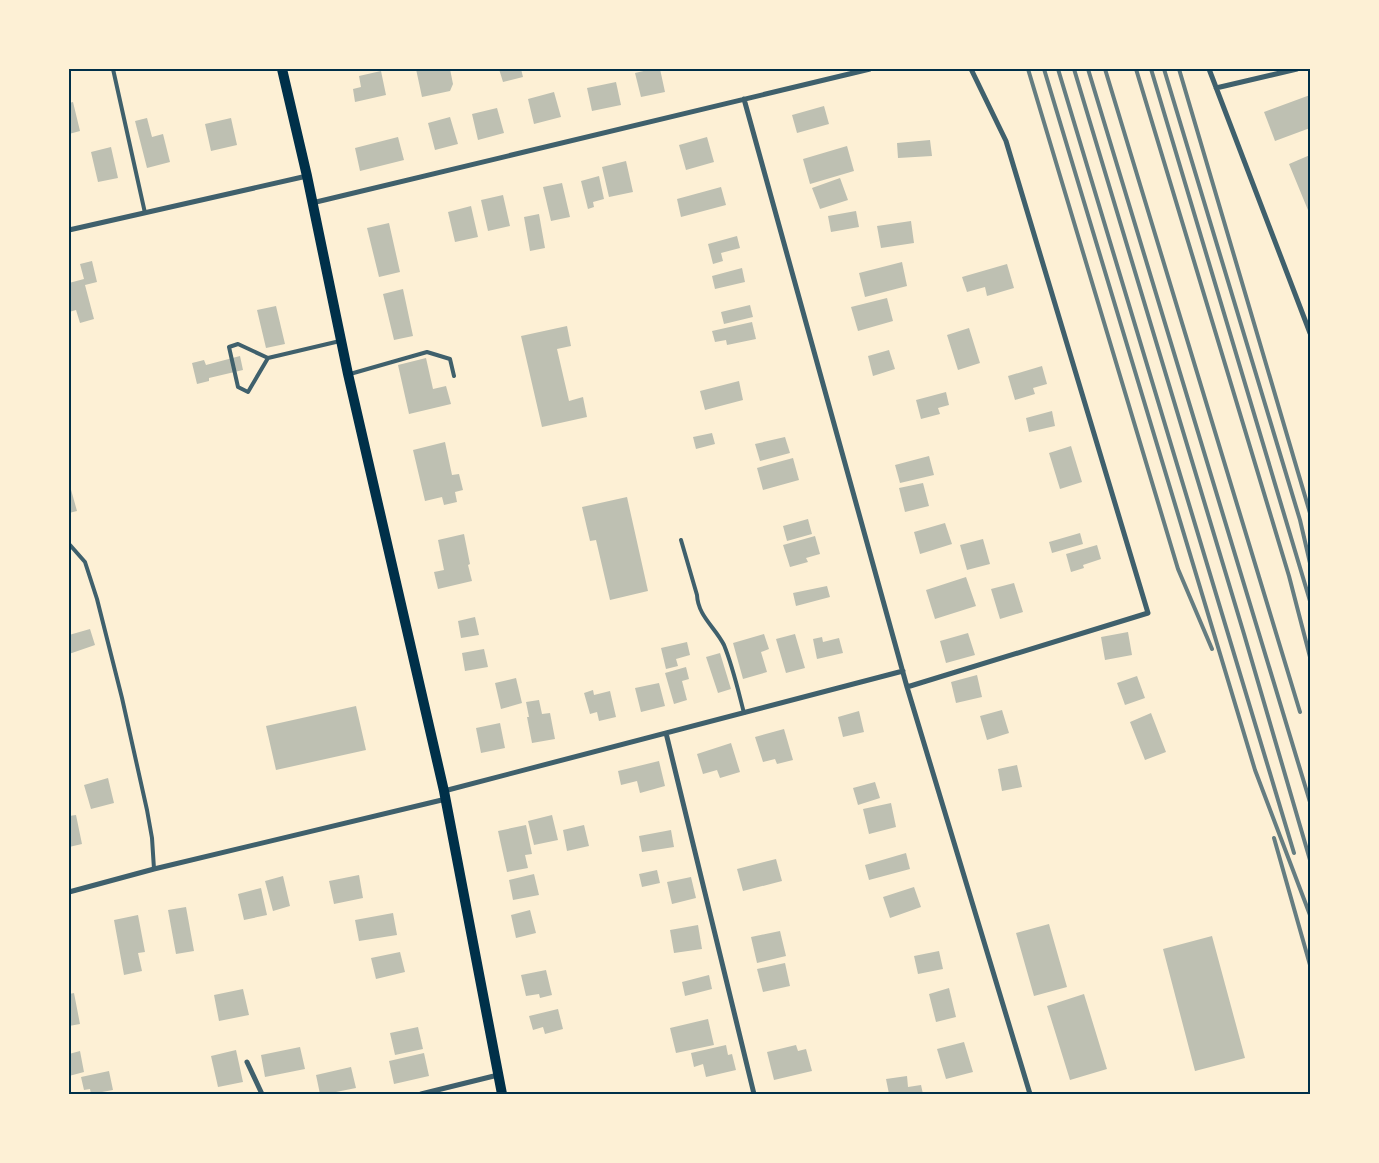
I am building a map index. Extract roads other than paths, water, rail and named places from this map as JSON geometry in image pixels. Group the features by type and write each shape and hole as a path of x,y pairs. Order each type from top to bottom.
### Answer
{"main road":[{"path":"282,69 340,341 445,795 502,1094"}],"street":[{"path":"312,203 870,69"},
{"path":"907,687 1148,613 1006,141 971,69"},
{"path":"1209,69 1310,333"},
{"path":"1216,88 1297,69"},
{"path":"744,99 907,687 1030,1094"},
{"path":"69,230 306,176"},
{"path":"69,892 445,795 666,733 903,671"},
{"path":"666,733 754,1094"},
{"path":"247,1062 262,1094"},
{"path":"421,1094 498,1075"}],"lane":[{"path":"113,69 145,213"},
{"path":"268,358 248,392 238,387 229,347 238,344 268,358 340,341"},
{"path":"348,374 427,352 450,358 454,376"},
{"path":"681,540 695,587 697,605 723,645 732,668 744,713"},
{"path":"70,546 85,562 97,599 145,801 152,838 154,869"}],"railway":[{"path":"1028,69 1178,569 1212,649"},
{"path":"1044,69 1255,770 1310,915"},
{"path":"1058,69 1294,853"},
{"path":"1074,69 1310,860"},
{"path":"1088,69 1310,802"},
{"path":"1105,69 1300,712"},
{"path":"1136,69 1289,576 1310,657"},
{"path":"1151,69 1310,601"},
{"path":"1164,69 1300,520 1310,563"},
{"path":"1179,69 1310,513"},
{"path":"1274,838 1310,965"}]}
